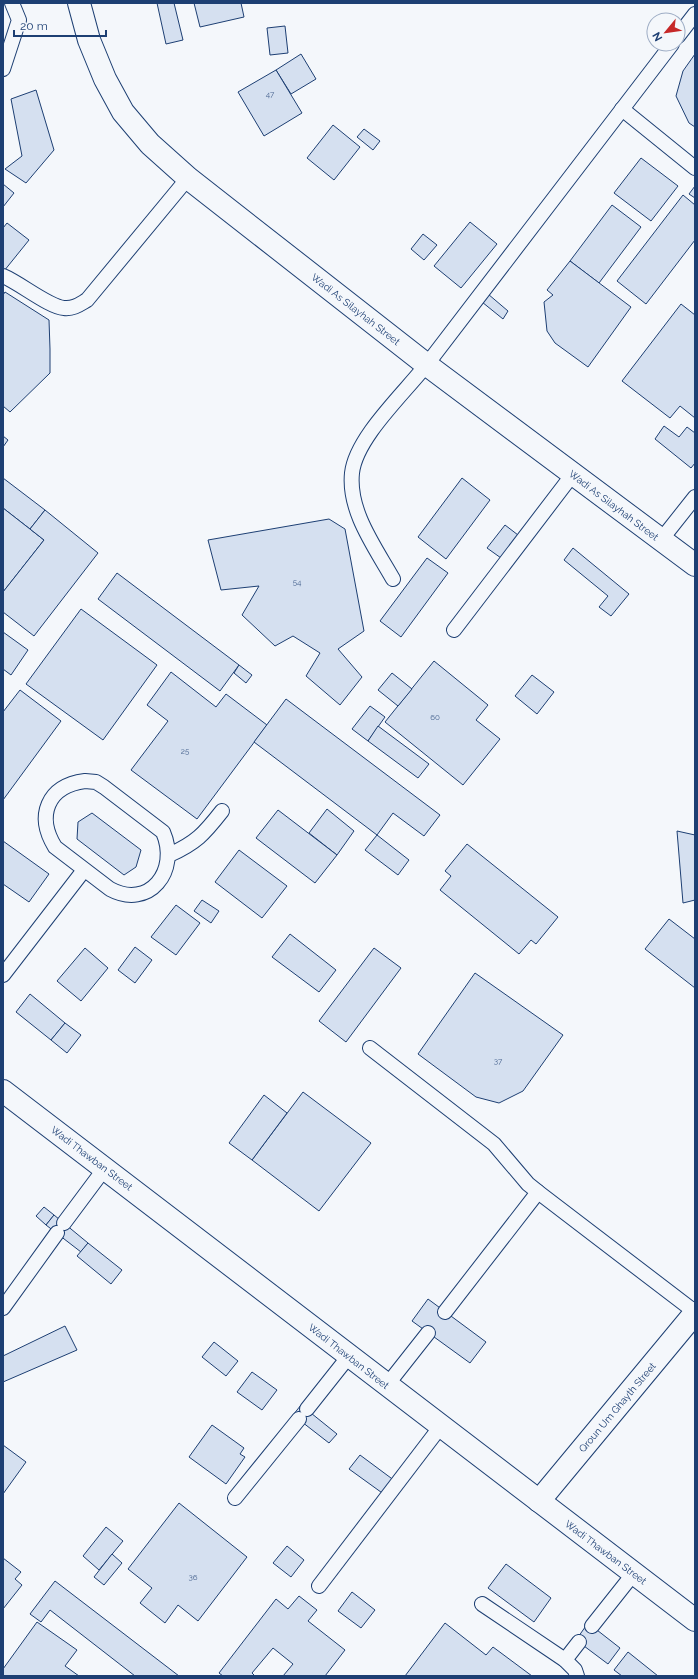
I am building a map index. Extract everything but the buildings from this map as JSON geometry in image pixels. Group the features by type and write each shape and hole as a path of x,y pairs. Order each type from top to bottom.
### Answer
{"street":[{"name":"Wadi As Silayhah Street","path":"79,3 89,40 105,79 123,112 150,144 188,178 427,365 695,565"},
{"name":"Wadi Thawban Street","path":"3,1091 695,1620"},
{"name":"Qroun Um Ghayth Street","path":"539,1501 695,1312"}],"lane":[{"path":"3,69 19,20 12,3"},
{"path":"686,26 695,14"},
{"path":"392,579 360,520 353,494 352,473 357,452 372,429 427,365 666,52"},
{"path":"622,109 695,168"},
{"path":"3,276 53,305 64,308 76,307 88,300 188,178"},
{"path":"454,630 573,474"},
{"path":"661,540 695,497"},
{"path":"73,782 96,782 163,832 168,843 169,855 168,867 154,886 144,892 132,895 120,894 110,889 55,847 46,827 47,810 54,795 73,782"},
{"path":"169,855 194,843 206,832 222,811"},
{"path":"3,975 84,870"},
{"path":"370,1048 494,1144 528,1184 695,1312"},
{"path":"3,1308 105,1168"},
{"path":"445,1312 538,1192"},
{"path":"387,1385 428,1333"},
{"path":"235,1498 349,1356"},
{"path":"319,1586 441,1426"},
{"path":"592,1626 634,1573"},
{"path":"482,1604 565,1660 575,1670 577,1676"},
{"path":"565,1660 579,1642"}]}
